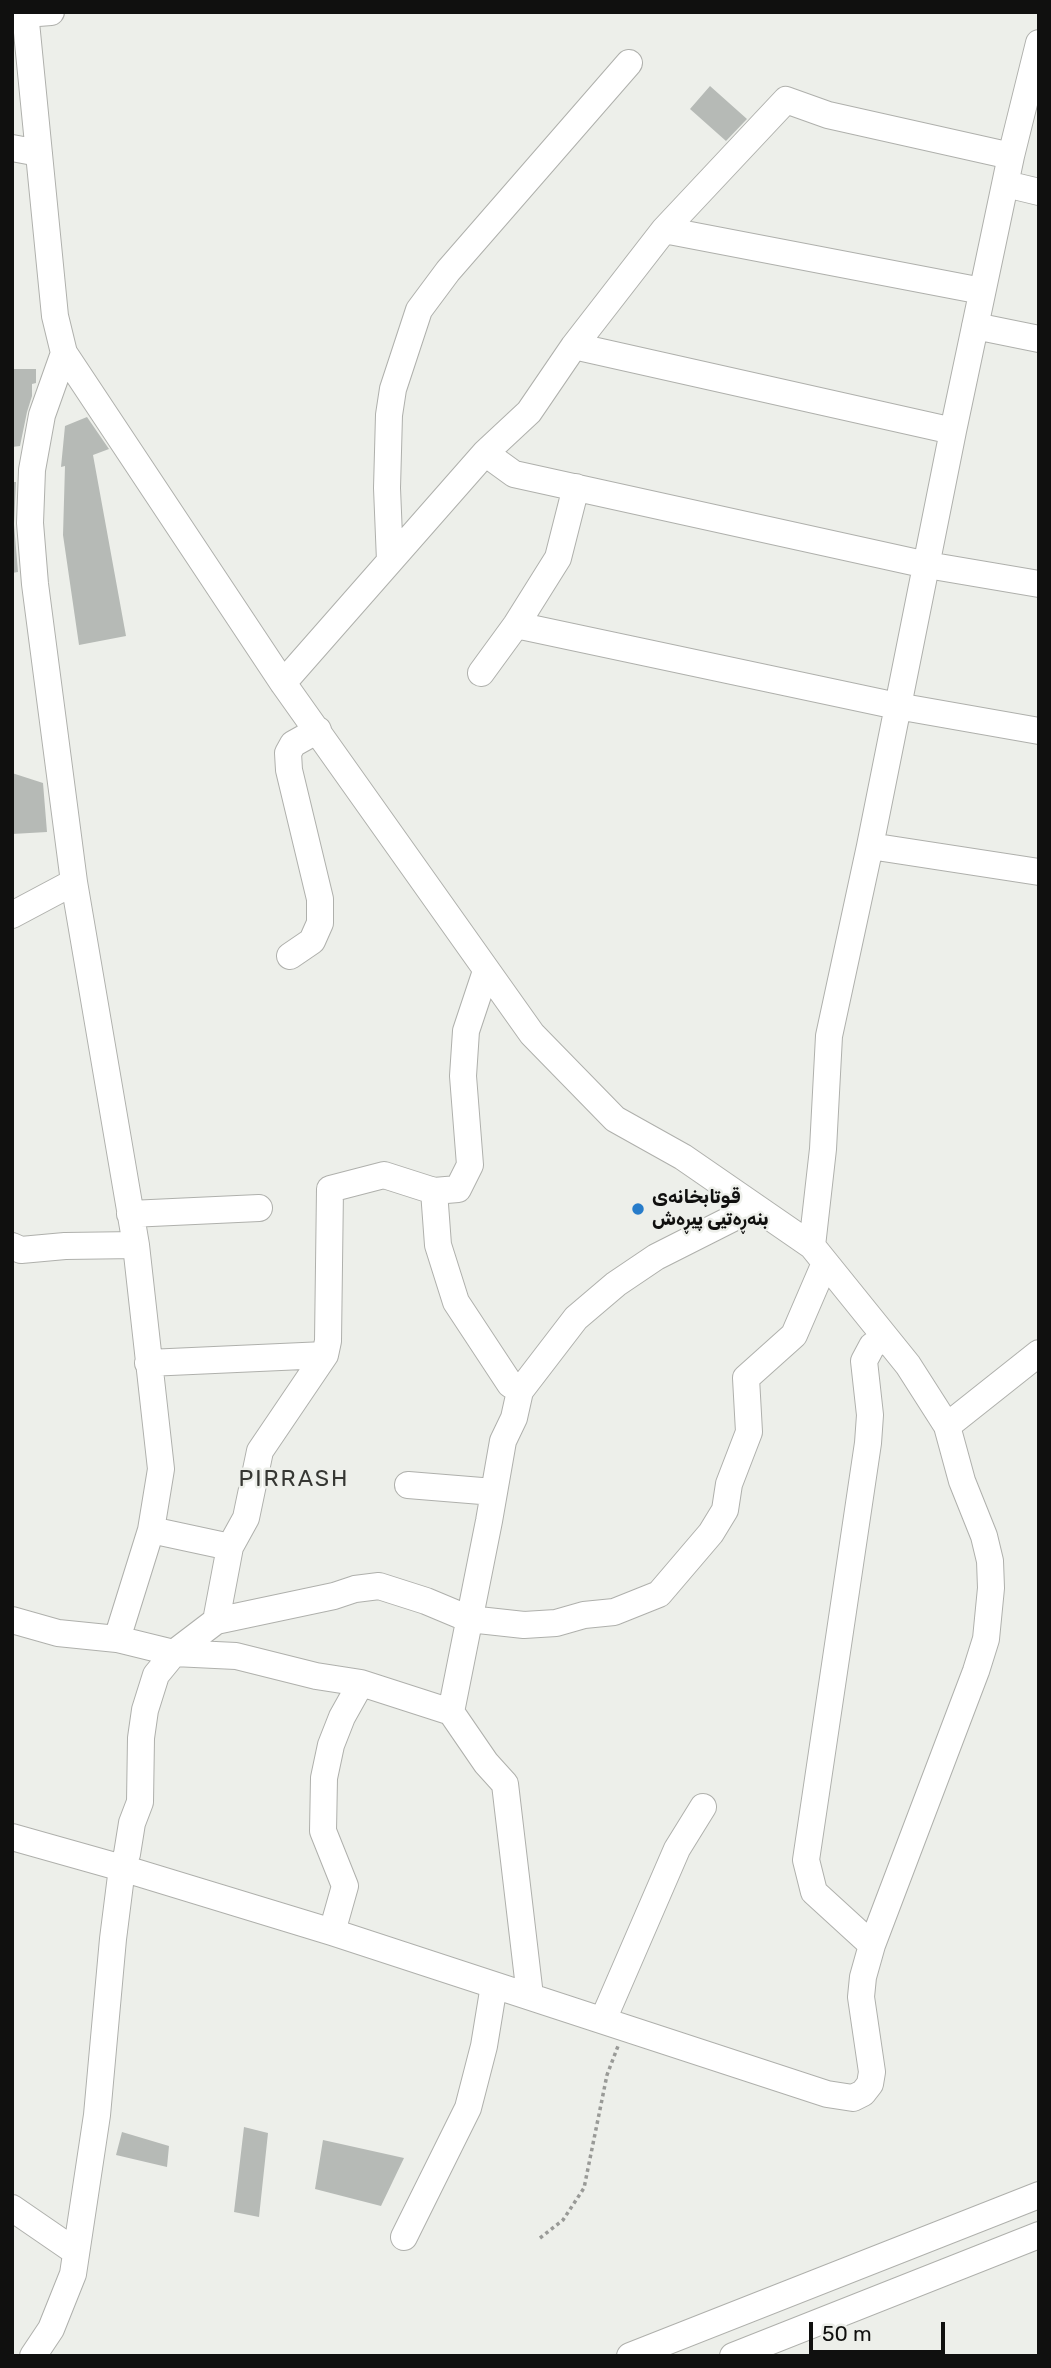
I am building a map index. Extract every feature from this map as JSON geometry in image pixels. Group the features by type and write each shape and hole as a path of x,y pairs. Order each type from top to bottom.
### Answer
{"street":[{"path":"12,1838 122,1868 332,1933 827,2094 852,2098 863,2094 870,2084 872,2073 861,1997 863,1977 872,1944 965,1704 986,1639 990,1613 990,1562 984,1536 962,1481 947,1426 908,1365 819,1255 683,1157 615,1119 532,1034 283,683 64,353 55,316 25,13 51,12"},
{"path":"33,2356 51,2329 73,2274 97,2115 122,1868 132,1823 140,1802 141,1738 145,1710 156,1675 174,1653 216,1621 334,1596 355,1589 379,1586 469,1619 524,1625 556,1623 583,1615 614,1612 659,1594 711,1533 725,1510 729,1484 749,1432 746,1378 793,1335 819,1255 829,1036 982,291 1039,43"},
{"path":"390,561 387,488 389,415 393,389 419,310 448,271 629,63"},
{"path":"283,683 485,453 529,412 573,346 664,230 786,100 828,115 1011,156"},
{"path":"12,148 39,153"},
{"path":"1006,184 1039,192"},
{"path":"664,230 982,291"},
{"path":"975,326 1039,339"},
{"path":"573,346 953,431"},
{"path":"64,353 42,415 32,470 30,523 35,584 74,882 136,1245 160,1469 150,1530 117,1639"},
{"path":"485,453 514,474 927,565 1039,584"},
{"path":"481,673 516,625 558,558 576,487"},
{"path":"516,625 898,706 1039,731"},
{"path":"290,956 312,941 320,923 320,899 289,770 288,753 293,744 318,730"},
{"path":"870,846 1039,872"},
{"path":"12,915 74,882"},
{"path":"216,1621 230,1547 246,1518 260,1451 325,1355 328,1341 330,1189 384,1175 434,1191 458,1189 470,1165 463,1076 466,1031 486,971"},
{"path":"434,1191 438,1245 457,1302 510,1384 520,1391"},
{"path":"451,1712 503,1441 514,1418 520,1391 576,1318 616,1284 656,1257 755,1207"},
{"path":"131,1214 259,1208"},
{"path":"15,1250 136,1245"},
{"path":"872,1944 814,1892 806,1860 868,1443 870,1415 864,1361 872,1346 886,1337"},
{"path":"947,1426 1039,1353"},
{"path":"148,1363 325,1355"},
{"path":"408,1486 494,1492"},
{"path":"150,1530 230,1547"},
{"path":"12,1620 58,1633 117,1639 174,1653 236,1656 316,1676 362,1683 451,1712 486,1763 505,1784 530,1996"},
{"path":"332,1933 345,1886 323,1831 324,1778 331,1745 342,1717 362,1683"},
{"path":"614,2024 677,1849 703,1807"},
{"path":"404,2237 468,2108 484,2046 494,1985"},
{"path":"630,2356 1039,2195"},
{"path":"12,2208 76,2252"},
{"path":"733,2356 1039,2235"}],"path":[{"path":"540,2238 563,2220 583,2188 607,2075 614,2024"}],"building":[{"path":"710,86 747,119 726,141 690,109"},
{"path":"12,369 36,369 36,383 32,384 32,396 20,446 12,447"},
{"path":"87,417 109,449 93,455 126,636 79,645 63,535 65,466 61,467 65,426"},
{"path":"12,482 16,482 14,524 18,572 12,573"},
{"path":"12,773 43,783 47,832 12,834"},
{"path":"244,2127 268,2133 259,2217 234,2212"},
{"path":"122,2132 169,2146 167,2167 116,2155"},
{"path":"323,2140 404,2158 381,2206 315,2189"}],"place":[{"name":"قوتابخانەی بنەڕەتیی پیڕەش","path":"638,1209"}],"district":[{"name":"PIRRASH","path":"294,1479"}]}
